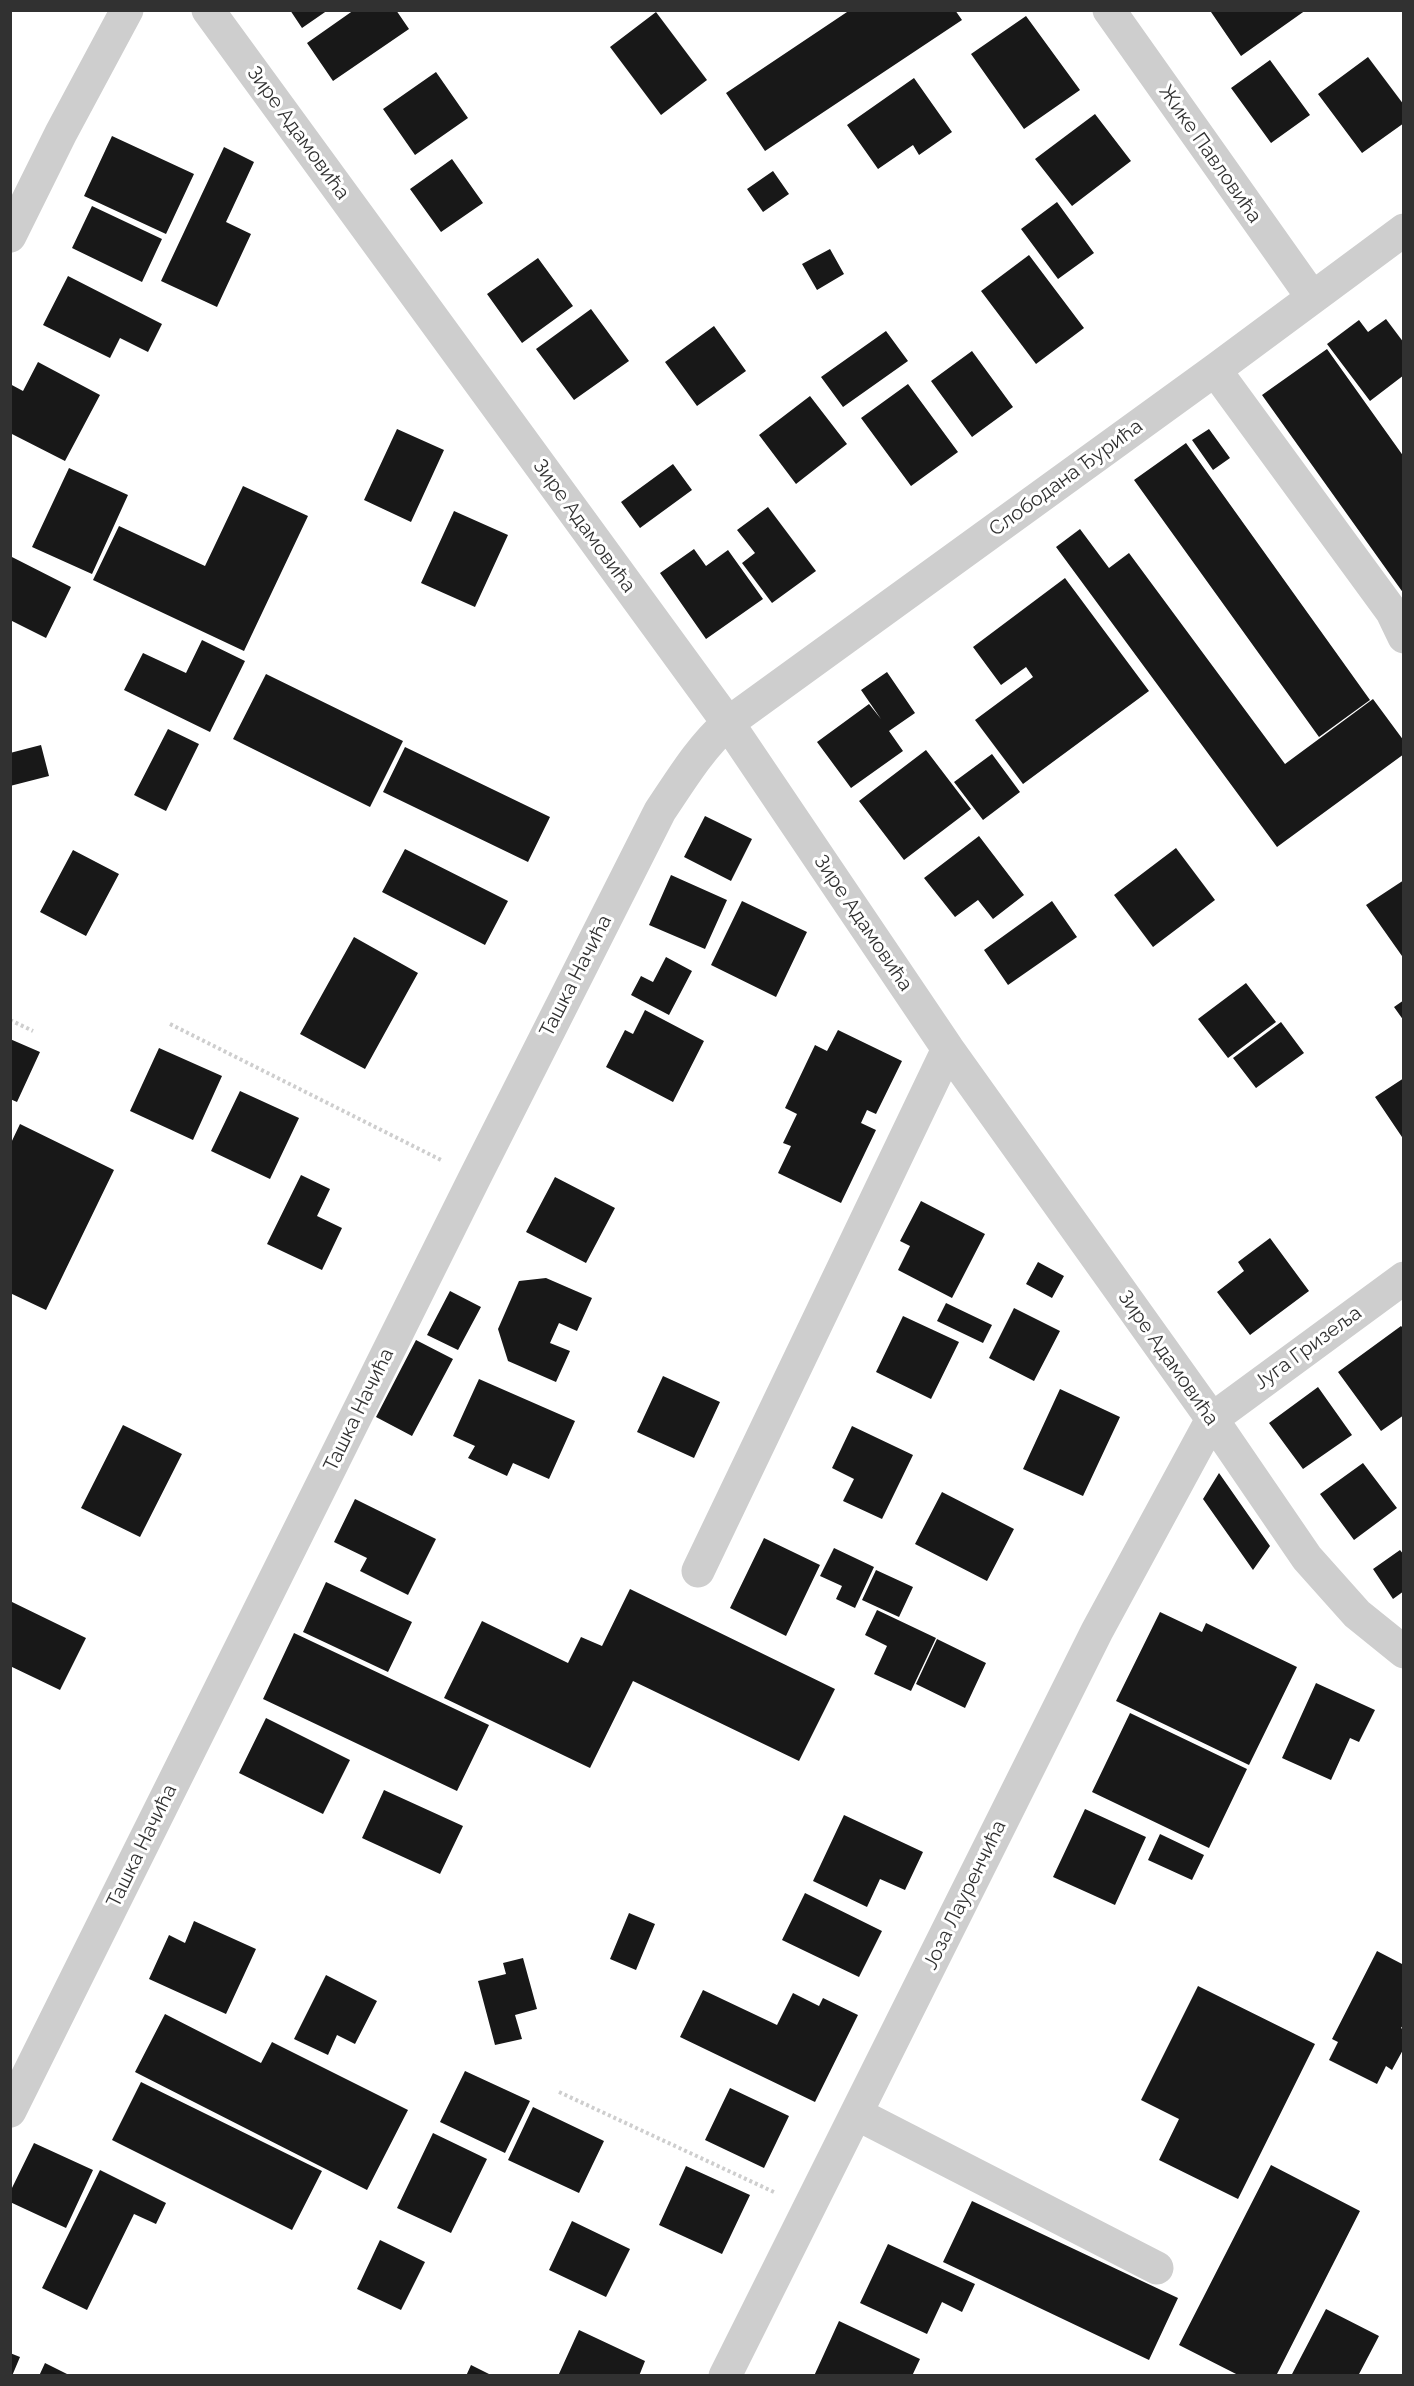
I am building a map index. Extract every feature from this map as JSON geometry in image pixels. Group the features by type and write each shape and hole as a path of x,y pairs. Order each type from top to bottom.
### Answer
{"street":[{"path":"10,236 61,133 127,10"},
{"name":"Зире Адамовића","path":"208,10 728,723 948,1048 1212,1419 1306,1558 1357,1614 1404,1652"},
{"name":"Жике Павловића","path":"1109,10 1312,297"},
{"name":"Слободана Ђурића","path":"728,723 1404,230"},
{"path":"1215,370 1392,612 1404,637"},
{"name":"Ташка Начића","path":"10,2111 660,811 707,742 728,723"},
{"path":"698,1571 948,1048"},
{"name":"Југа Гризеља","path":"1212,1419 1404,1278"},
{"name":"Јоза Лауренчића","path":"725,2376 1097,1630 1212,1419"},
{"path":"857,2114 1157,2268"}],"path":[{"path":"10,1020 33,1031"},
{"path":"170,1024 475,1177"},
{"path":"559,2092 808,2209"}],"building":[{"path":"290,10 328,10 302,28"},
{"path":"354,10 396,10 409,29 333,81 307,43"},
{"path":"850,10 955,10 962,20 765,151 726,93"},
{"path":"1213,10 1306,10 1241,56 1211,12"},
{"path":"656,12 707,80 661,115 610,47"},
{"path":"1026,16 1080,90 1024,129 971,54"},
{"path":"1368,57 1404,105 1404,123 1362,153 1318,94"},
{"path":"1270,60 1310,115 1271,143 1231,88"},
{"path":"436,72 468,118 415,155 383,109"},
{"path":"914,78 952,132 919,155 913,145 878,169 847,125"},
{"path":"1095,114 1131,161 1072,206 1035,159"},
{"path":"112,136 194,174 166,234 84,196"},
{"path":"224,147 254,162 226,222 251,234 217,307 161,281"},
{"path":"452,159 483,203 441,232 410,189"},
{"path":"773,171 789,194 763,212 747,189"},
{"path":"1057,202 1094,253 1058,279 1021,229"},
{"path":"92,206 162,239 142,282 72,248"},
{"path":"830,249 844,274 817,290 802,264"},
{"path":"1029,255 1084,328 1036,364 981,291"},
{"path":"538,258 573,306 522,343 487,294"},
{"path":"68,276 162,324 148,352 120,338 110,358 43,325"},
{"path":"591,309 629,361 574,400 536,349"},
{"path":"1386,319 1404,343 1404,375 1370,401 1327,344 1359,320 1368,332"},
{"path":"714,326 746,371 697,406 665,362"},
{"path":"886,331 908,361 843,407 821,377"},
{"path":"1327,349 1404,457 1404,594 1262,395"},
{"path":"972,351 1013,407 972,437 931,381"},
{"path":"38,362 100,395 65,461 10,433 10,384 23,391"},
{"path":"908,384 958,452 911,486 861,418"},
{"path":"810,396 847,444 796,484 759,435"},
{"path":"397,429 444,450 411,522 364,500"},
{"path":"1209,429 1230,458 1213,470 1192,440"},
{"path":"1186,443 1370,700 1319,737 1134,480"},
{"path":"673,464 692,490 640,528 621,502"},
{"path":"69,468 128,495 92,574 32,547"},
{"path":"243,486 308,516 244,651 93,580 119,526 205,566"},
{"path":"768,507 816,571 772,603 742,563 755,553 737,530"},
{"path":"454,511 508,535 475,607 421,583"},
{"path":"1080,529 1109,568 1129,553 1285,764 1373,699 1404,741 1404,754 1277,847 1056,547"},
{"path":"694,549 706,566 728,550 763,599 706,639 660,573"},
{"path":"10,556 71,587 46,638 10,620"},
{"path":"1065,578 1149,691 1023,784 975,720 1033,677 1026,667 1001,685 973,647"},
{"path":"202,640 245,661 210,732 124,690 143,653 186,673"},
{"path":"887,672 915,713 889,731 903,751 851,788 817,742 869,704 881,719 861,690"},
{"path":"266,674 403,741 370,807 233,739"},
{"path":"168,729 199,744 166,811 134,795"},
{"path":"41,745 49,776 10,786 10,753"},
{"path":"405,747 550,817 528,862 383,792"},
{"path":"926,750 971,809 904,860 859,801"},
{"path":"992,754 1020,792 983,820 954,782"},
{"path":"705,816 752,839 731,881 684,857"},
{"path":"979,836 1024,895 993,919 978,900 955,917 924,878"},
{"path":"1176,848 1215,900 1153,947 1114,895"},
{"path":"405,849 508,901 485,945 382,892"},
{"path":"73,850 119,874 86,936 40,912"},
{"path":"671,875 727,900 705,949 649,925"},
{"path":"1404,880 1404,955 1402,956 1366,905"},
{"path":"742,901 807,932 776,997 711,965"},
{"path":"1052,901 1077,937 1008,985 984,950"},
{"path":"354,937 418,973 365,1069 300,1034"},
{"path":"666,957 692,971 669,1015 631,995 641,976 653,982"},
{"path":"1246,983 1276,1022 1228,1058 1198,1019"},
{"path":"1404,1000 1404,1021 1394,1007"},
{"path":"645,1010 704,1041 673,1102 606,1067 625,1030 633,1034"},
{"path":"1281,1022 1304,1053 1256,1088 1233,1058"},
{"path":"838,1030 902,1061 876,1114 867,1110 861,1123 876,1130 841,1203 778,1173 791,1146 783,1143 797,1114 785,1108 815,1045 827,1051"},
{"path":"10,1039 40,1052 17,1102 10,1099"},
{"path":"159,1048 222,1076 193,1140 130,1111"},
{"path":"1404,1078 1404,1140 1375,1097"},
{"path":"240,1091 299,1118 270,1179 211,1151"},
{"path":"20,1124 114,1170 46,1310 10,1293 10,1145"},
{"path":"301,1175 330,1189 317,1216 342,1228 322,1270 267,1244"},
{"path":"555,1177 615,1208 586,1263 526,1232"},
{"path":"921,1201 985,1234 952,1298 898,1270 910,1246 900,1241"},
{"path":"1270,1238 1309,1291 1250,1335 1217,1292 1244,1271 1238,1262"},
{"path":"1038,1262 1064,1276 1052,1298 1026,1284"},
{"path":"546,1278 592,1298 577,1331 559,1323 550,1343 570,1351 556,1382 508,1361 498,1329 519,1281"},
{"path":"450,1291 481,1307 458,1350 427,1335"},
{"path":"946,1303 992,1325 983,1343 937,1321"},
{"path":"1014,1308 1060,1331 1034,1381 989,1358"},
{"path":"903,1316 959,1342 931,1399 876,1372"},
{"path":"1401,1326 1404,1329 1404,1415 1381,1431 1338,1372"},
{"path":"416,1340 453,1359 412,1436 376,1417"},
{"path":"663,1376 720,1402 694,1458 637,1432"},
{"path":"479,1379 575,1421 549,1479 513,1463 507,1476 468,1458 475,1446 453,1436"},
{"path":"1318,1387 1352,1435 1303,1469 1269,1423"},
{"path":"1060,1389 1120,1417 1083,1496 1023,1469"},
{"path":"123,1425 182,1454 140,1537 81,1508"},
{"path":"852,1426 913,1455 882,1519 843,1501 854,1479 832,1468"},
{"path":"1363,1463 1397,1508 1354,1540 1320,1494"},
{"path":"1219,1473 1270,1546 1253,1570 1203,1499"},
{"path":"942,1492 1014,1529 987,1581 915,1544"},
{"path":"355,1499 436,1539 408,1595 360,1571 367,1558 334,1542"},
{"path":"764,1538 820,1565 786,1636 730,1608"},
{"path":"834,1548 874,1567 855,1608 836,1599 842,1586 820,1576"},
{"path":"1400,1550 1404,1555 1404,1591 1393,1599 1373,1569"},
{"path":"876,1570 913,1587 899,1617 862,1600"},
{"path":"326,1582 412,1622 388,1672 303,1632"},
{"path":"630,1589 835,1689 799,1761 633,1681 590,1768 444,1698 482,1621 568,1663 581,1637 602,1646"},
{"path":"10,1601 86,1638 60,1690 10,1666"},
{"path":"877,1610 936,1638 911,1691 874,1674 887,1646 865,1635"},
{"path":"1160,1612 1202,1632 1206,1623 1297,1667 1249,1765 1116,1701"},
{"path":"294,1633 489,1725 457,1791 263,1699"},
{"path":"937,1639 986,1663 965,1708 916,1684"},
{"path":"1316,1683 1375,1710 1359,1742 1350,1738 1331,1780 1282,1758"},
{"path":"1130,1713 1247,1769 1209,1848 1092,1792"},
{"path":"266,1718 350,1760 323,1814 239,1773"},
{"path":"384,1790 463,1826 440,1874 362,1838"},
{"path":"1085,1809 1146,1837 1115,1905 1053,1877"},
{"path":"844,1815 923,1852 905,1890 880,1879 867,1907 813,1881"},
{"path":"1160,1834 1204,1855 1192,1880 1148,1860"},
{"path":"805,1893 882,1931 859,1977 782,1940"},
{"path":"629,1913 655,1924 636,1970 610,1959"},
{"path":"194,1921 256,1949 226,2014 149,1979 169,1935 185,1943"},
{"path":"1377,1951 1404,1965 1404,2024 1401,2028 1404,2030 1404,2048 1392,2070 1386,2066 1377,2084 1329,2060 1338,2042 1332,2039"},
{"path":"523,1958 537,2009 515,2015 522,2039 495,2045 478,1981 506,1974 503,1963"},
{"path":"326,1975 377,2001 355,2044 337,2035 328,2055 294,2039"},
{"path":"1198,1986 1315,2044 1238,2199 1159,2160 1179,2119 1141,2100"},
{"path":"703,1990 777,2025 793,1993 819,2006 823,1998 858,2015 815,2102 680,2037"},
{"path":"165,2014 261,2063 272,2042 408,2110 367,2190 135,2072"},
{"path":"465,2071 530,2101 505,2153 440,2122"},
{"path":"141,2082 322,2171 292,2230 112,2140"},
{"path":"730,2088 789,2116 764,2168 705,2140"},
{"path":"533,2107 604,2141 579,2193 508,2160"},
{"path":"433,2133 487,2159 451,2233 397,2208"},
{"path":"34,2143 93,2170 66,2228 10,2202 10,2192"},
{"path":"1271,2165 1360,2211 1276,2376 1240,2376 1179,2345"},
{"path":"686,2166 750,2195 722,2254 659,2225"},
{"path":"100,2170 166,2203 156,2224 134,2214 87,2310 42,2288"},
{"path":"972,2201 1178,2298 1149,2360 943,2262"},
{"path":"572,2221 630,2249 606,2297 549,2270"},
{"path":"380,2240 425,2262 401,2310 357,2289"},
{"path":"888,2244 975,2284 962,2312 942,2302 927,2334 860,2303"},
{"path":"1326,2309 1379,2336 1358,2376 1291,2376"},
{"path":"839,2321 920,2359 912,2376 814,2376"},
{"path":"579,2330 645,2361 639,2376 558,2376"},
{"path":"10,2353 20,2357 12,2376 10,2376"},
{"path":"45,2363 71,2376 39,2376"},
{"path":"471,2365 493,2376 466,2376"}]}
